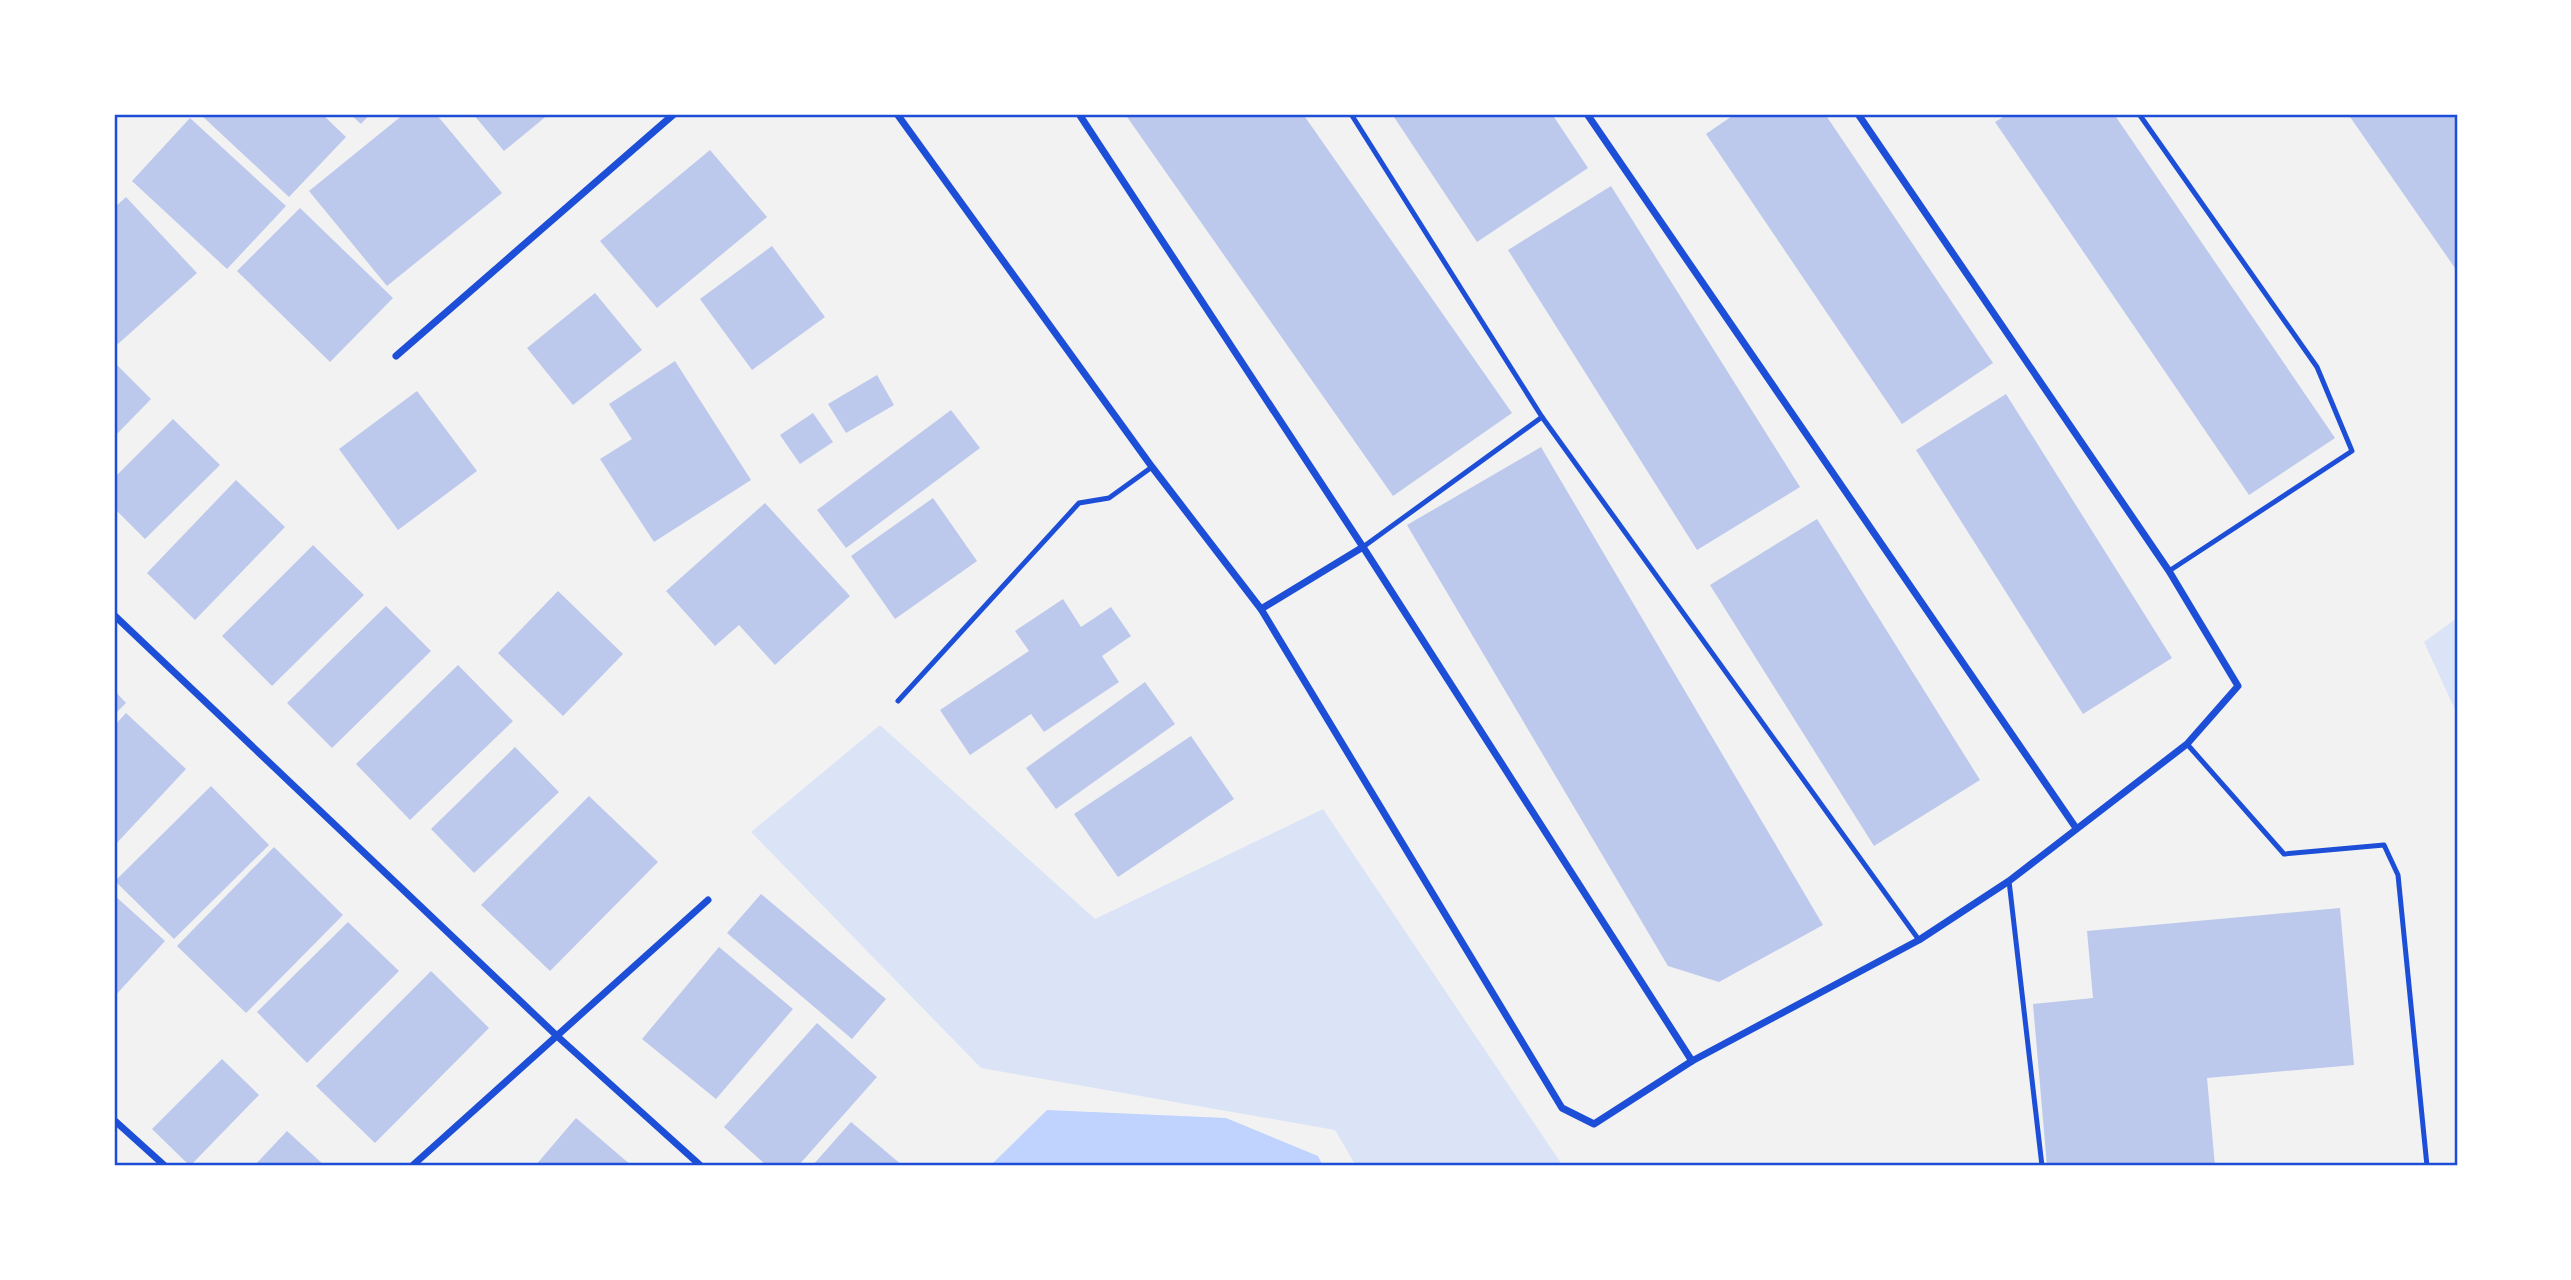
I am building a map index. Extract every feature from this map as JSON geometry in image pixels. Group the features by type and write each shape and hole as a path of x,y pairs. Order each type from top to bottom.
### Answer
{"street":[{"path":"396,356 674,114"},
{"path":"897,114 1152,467 1261,608 1562,1108 1594,1124 1692,1061 1919,940 2009,881 2187,744 2238,686 2169,571 1858,114"},
{"path":"1079,114 1363,547 1692,1061"},
{"path":"1587,114 2076,828"},
{"path":"1261,608 1363,547"},
{"path":"114,615 557,1036 701,1166"},
{"path":"412,1166 708,900"},
{"path":"114,1120 165,1166"}],"lane":[{"path":"1351,114 1542,417 1919,940"},
{"path":"2139,114 2317,367 2352,451 2169,571"},
{"path":"1363,547 1542,417"},
{"path":"898,701 1079,503 1109,498 1152,467"},
{"path":"2187,744 2284,854 2384,845 2398,875 2427,1166"},
{"path":"2009,881 2042,1166"}],"shaded area":[{"path":"2457,618 2457,714 2424,642"},
{"path":"880,725 1095,919 1323,809 1563,1166 1356,1166 1335,1130 981,1068 751,832"}],"water":[{"path":"1047,1110 1226,1118 1318,1156 1323,1166 990,1166"}],"building":[{"path":"200,114 322,114 346,137 289,197"},
{"path":"350,114 370,114 361,124"},
{"path":"404,114 436,114 502,193 387,286 309,191"},
{"path":"473,114 549,114 504,151"},
{"path":"1125,114 1303,114 1512,413 1393,496"},
{"path":"1392,114 1552,114 1588,168 1477,242"},
{"path":"1735,114 1825,114 1993,363 1902,424 1706,134"},
{"path":"2008,114 2114,114 2335,438 2249,495 1995,122"},
{"path":"2348,114 2457,114 2457,271"},
{"path":"190,118 286,206 227,269 132,181"},
{"path":"710,150 767,217 657,308 600,241"},
{"path":"1611,186 1800,487 1697,550 1508,250"},
{"path":"126,197 197,273 118,344 114,339 114,208"},
{"path":"300,208 393,298 330,362 237,271"},
{"path":"772,246 825,317 752,370 700,299"},
{"path":"595,293 642,350 573,405 527,348"},
{"path":"675,361 751,480 654,542 600,459 632,439 609,404"},
{"path":"114,362 151,399 114,437"},
{"path":"877,375 894,405 846,433 828,404"},
{"path":"417,391 477,471 398,530 339,449"},
{"path":"2006,394 2172,658 2083,714 1916,450"},
{"path":"951,410 980,448 846,548 817,510"},
{"path":"813,413 833,442 800,464 780,435"},
{"path":"173,419 220,465 145,539 114,508 114,478"},
{"path":"1541,447 1823,925 1719,982 1668,966 1407,525"},
{"path":"236,480 285,527 195,620 147,573"},
{"path":"933,498 977,561 895,619 851,556"},
{"path":"765,503 850,596 775,665 739,625 715,646 666,591"},
{"path":"1817,519 1980,780 1874,846 1710,585"},
{"path":"313,545 364,595 272,686 222,636"},
{"path":"558,591 623,654 563,716 498,653"},
{"path":"1063,599 1081,627 1111,607 1131,636 1102,656 1119,682 1044,732 1031,714 970,755 940,710 1029,651 1015,631"},
{"path":"386,606 431,651 332,748 287,703"},
{"path":"458,665 513,721 410,820 356,764"},
{"path":"1145,682 1175,724 1056,809 1026,768"},
{"path":"114,690 126,703 114,715"},
{"path":"126,713 186,769 114,846 114,726"},
{"path":"1191,736 1234,799 1118,877 1074,814"},
{"path":"515,747 559,792 474,873 431,829"},
{"path":"211,786 269,845 174,939 115,881"},
{"path":"589,796 658,862 550,971 481,905"},
{"path":"274,847 343,915 246,1013 177,946"},
{"path":"761,894 886,999 852,1039 727,933"},
{"path":"114,895 165,941 114,997"},
{"path":"2340,908 2354,1065 2207,1078 2215,1166 2047,1166 2033,1004 2093,998 2087,931"},
{"path":"348,922 399,971 307,1063 257,1012"},
{"path":"719,947 793,1009 716,1099 642,1039"},
{"path":"431,971 489,1028 375,1143 316,1086"},
{"path":"817,1023 877,1077 798,1166 767,1166 724,1127"},
{"path":"222,1059 259,1095 190,1166 152,1129"},
{"path":"576,1118 632,1166 535,1166"},
{"path":"851,1122 903,1166 812,1166"},
{"path":"287,1131 325,1166 254,1166"}]}
